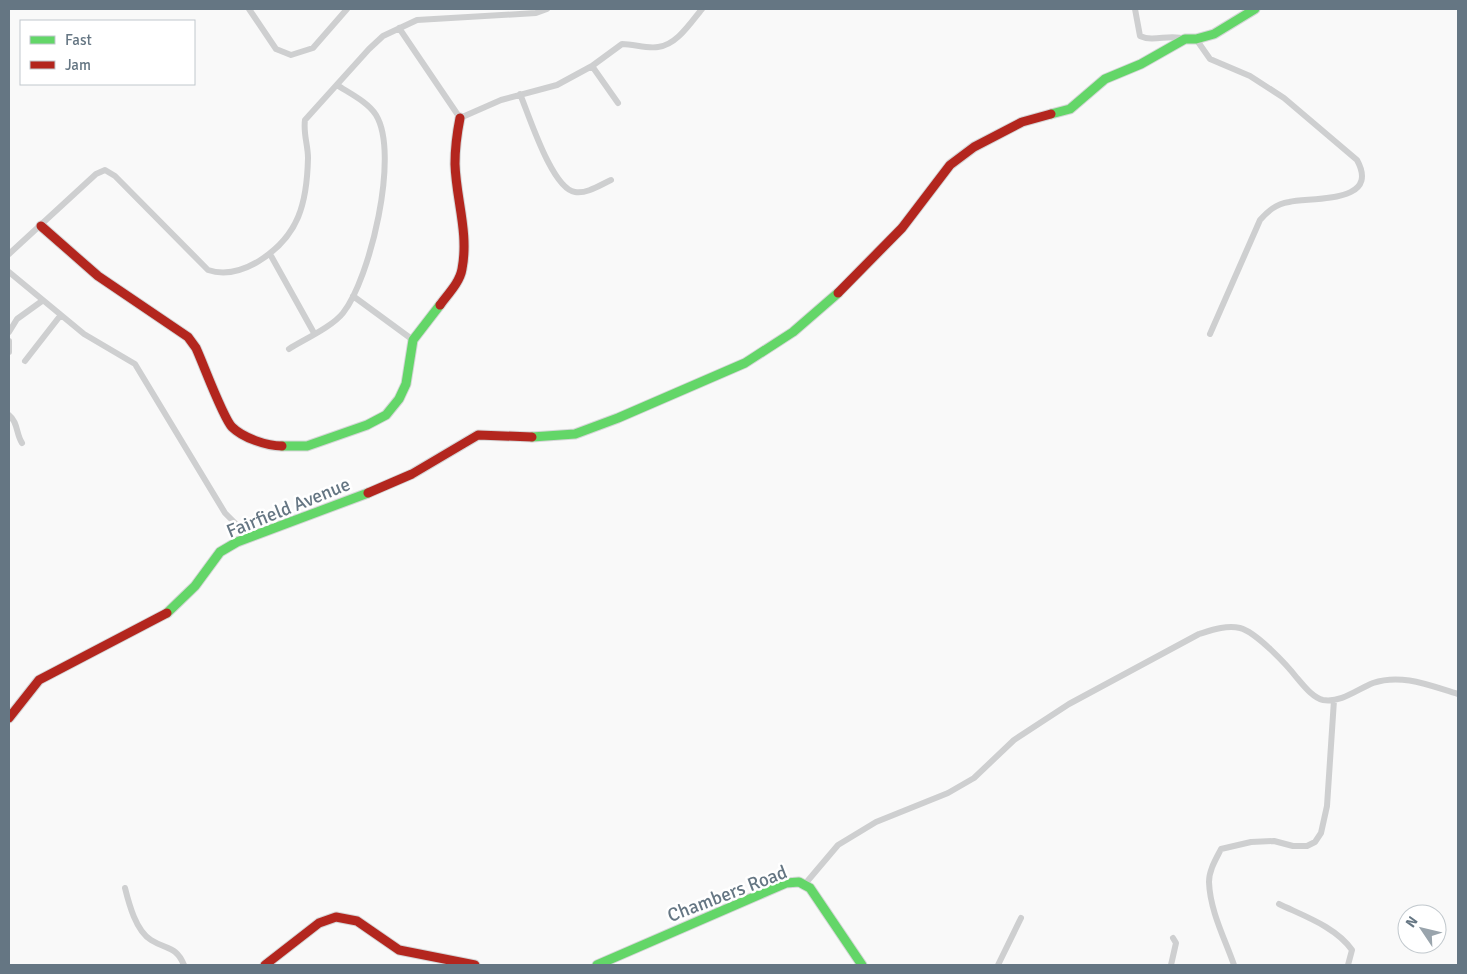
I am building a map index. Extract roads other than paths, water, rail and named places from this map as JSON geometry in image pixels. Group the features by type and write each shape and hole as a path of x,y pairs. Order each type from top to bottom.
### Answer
{"street":[{"path":"249,9 276,49 283,54 292,55 313,48 344,10"},
{"path":"9,254 96,174 105,170 115,176 208,270 217,273 240,270 270,254 291,234 298,221 305,189 308,156 304,128 305,120 369,49 384,36 416,20 536,13 548,9"},
{"path":"460,118 501,100 557,85 592,66 622,44 656,48 667,45 685,30 702,9"},
{"path":"1135,9 1140,36 1149,40 1176,35 1185,39 1196,39 1214,34 1255,9"},
{"path":"41,226 76,259 98,276 188,337 196,348 231,426 246,436 273,446 307,446 367,425 386,415 399,400 406,384 413,340 454,287 462,270 465,250 455,165 456,137 460,118 399,28"},
{"name":"Fairfield Avenue","path":"9,718 39,680 167,613 195,586 220,552 254,535 349,501 412,474 460,444 478,436 535,437 575,434 618,418 745,363 793,332 840,291 902,228 950,165 974,147 1022,122 1070,108 1105,79 1141,64 1185,39"},
{"path":"1196,39 1210,59 1250,76 1284,98 1357,160 1362,174 1359,185 1350,193 1339,197 1288,202 1268,212 1260,220 1210,334"},
{"path":"592,66 618,103"},
{"path":"288,350 342,315 353,296 375,239 381,208 384,147 376,116 368,107 337,85"},
{"path":"520,94 552,172 560,184 576,193 589,191 610,180"},
{"path":"270,254 314,333"},
{"path":"9,274 84,334 135,364 225,513 239,527 251,531 254,535"},
{"path":"353,296 413,340"},
{"path":"9,332 16,319 42,301"},
{"path":"25,361 60,316"},
{"path":"9,341 9,352"},
{"path":"9,415 15,423 17,434 22,443"},
{"path":"805,884 838,845 876,822 948,793 974,778 1014,740 1070,704 1199,634 1222,628 1241,628 1250,633 1288,666 1312,694 1322,700 1334,700 1374,683 1397,679 1417,681 1458,694"},
{"path":"1234,965 1218,924 1212,900 1209,881 1212,865 1221,849 1232,845 1274,841 1293,846 1307,846 1315,842 1321,833 1327,806 1334,700"},
{"name":"Chambers Road","path":"597,965 743,900 786,884 799,882 805,884 814,893 862,965"},
{"path":"125,888 128,902 140,927 150,940 170,947 180,955 184,965"},
{"path":"1279,904 1318,923 1344,939 1352,950 1348,965"},
{"path":"265,965 319,923 336,917 357,921 399,950 474,965"},
{"path":"998,965 1009,947 1021,918"},
{"path":"1171,965 1176,943 1173,938"}]}
